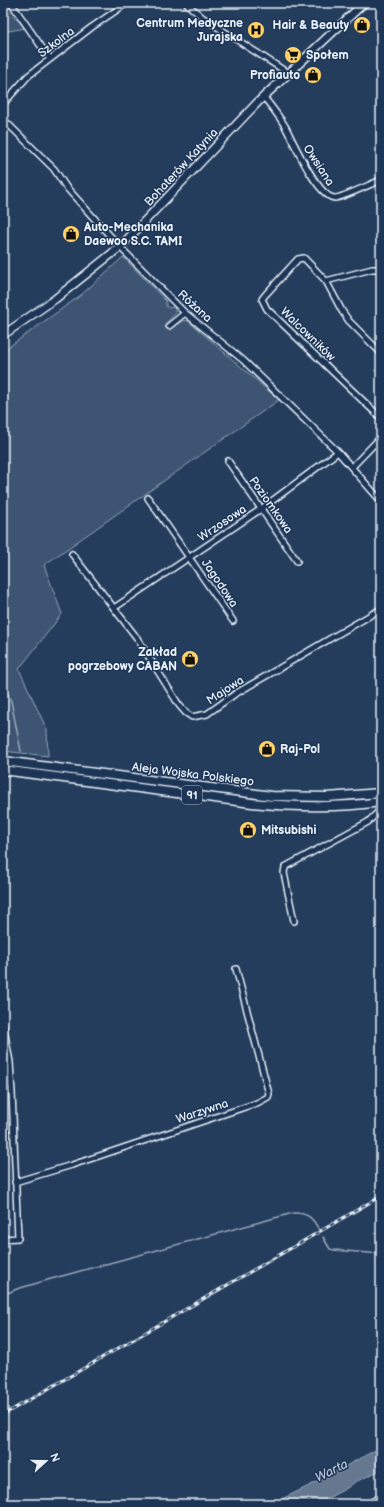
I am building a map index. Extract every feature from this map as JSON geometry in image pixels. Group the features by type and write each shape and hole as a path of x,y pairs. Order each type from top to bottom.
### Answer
{"main road":[{"name":"Aleja Wojska Polskiego","path":"3,761 272,796 327,797 381,793"},
{"name":"Aleja Wojska Polskiego","path":"3,770 227,800 278,805 327,806 380,802"}],"street":[{"path":"11,3 50,59"},
{"name":"Szkolna","path":"3,104 28,76 127,3"},
{"path":"186,3 202,17 288,73"},
{"name":"Bohaterów Katynia","path":"3,334 55,298 120,247 263,96 364,3"},
{"name":"Owsiana","path":"263,96 285,126 307,168 317,183 329,196 337,198 381,180"},
{"name":"Różana","path":"3,119 54,169 66,187 120,247 185,312 243,360 338,452 381,501"},
{"name":"Walcowników","path":"326,281 304,258 298,259 262,300 267,309 381,418"},
{"path":"381,269 326,281 345,316 381,353"},
{"path":"169,326 185,312"},
{"path":"352,467 381,437"},
{"name":"Wrzosowa","path":"114,608 261,509 338,452"},
{"name":"Poziomkowa","path":"228,461 297,561"},
{"name":"Jagodowa","path":"148,498 190,556 233,621"},
{"name":"Majowa","path":"72,554 137,638 179,705 192,717 207,714 235,694 381,609"},
{"path":"294,921 284,873 285,867 368,822 379,811 380,802"},
{"name":"Warzywna","path":"15,1182 257,1103 268,1097 269,1094 236,969"},
{"path":"3,1024 11,1070 18,1238 3,1239"},
{"path":"368,1504 381,1497"}],"shaded area":[{"path":"3,3 8,11 26,28 3,32"},
{"path":"123,257 166,301 166,306 169,308 174,307 176,313 165,324 166,328 169,330 182,321 187,320 279,400 44,565 62,614 19,669 47,730 48,756 3,751 3,351 81,295"},
{"path":"381,1447 381,1470 355,1482 317,1504 271,1504 309,1486"}],"waterway":[{"path":"3,682 11,701 21,751"},
{"path":"3,1295 17,1289 51,1279 293,1213 306,1215 312,1219 319,1230"},
{"path":"323,1237 330,1249 381,1254"}],"railway":[{"path":"3,1415 381,1196"}],"place":[{"name":"Hair & Beauty","path":"362,25"},
{"name":"Centrum Medyczne Jurajska","path":"256,30"},
{"name":"Społem","path":"293,55"},
{"name":"Profiauto","path":"313,75"},
{"name":"Auto-Mechanika Daewoo S.C. TAMI","path":"71,234"},
{"name":"Zakład pogrzebowy CABAN","path":"190,659"},
{"name":"Raj-Pol","path":"267,749"},
{"name":"Mitsubishi","path":"248,830"}],"water label":[{"name":"Warta","path":"331,1470"}]}
